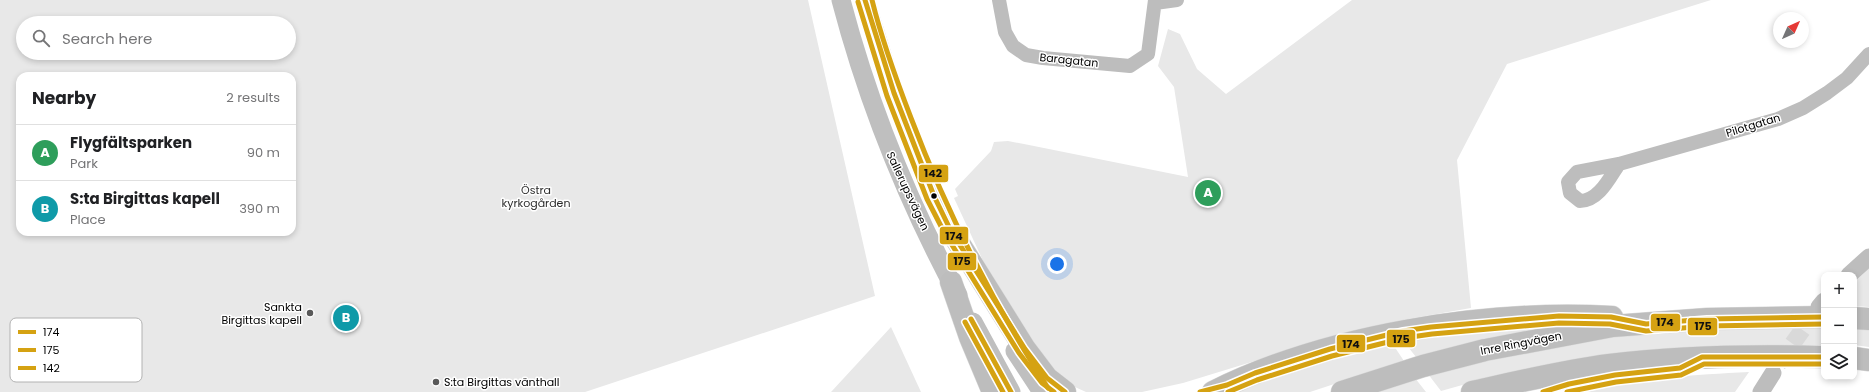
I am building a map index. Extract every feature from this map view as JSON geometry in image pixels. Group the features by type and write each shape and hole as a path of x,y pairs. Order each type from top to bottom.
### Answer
{"highway":[{"path":"950,229 1025,349 1047,378 1065,392"},
{"path":"951,282 970,337 993,392"},
{"name":"Inre Ringvägen","path":"1342,392 1423,366 1485,350 1613,326 1770,316 1821,308"},
{"path":"1200,392 1220,388 1255,373 1330,349 1403,331 1431,327 1559,316 1611,317 1646,324"},
{"path":"1857,318 1869,319"},
{"path":"1543,392 1609,376 1680,368 1702,357"},
{"path":"1472,392 1534,378 1608,365 1702,357 1821,357"},
{"path":"1857,358 1869,360"}],"main road":[{"name":"Sallerupsvägen","path":"841,0 866,86 890,153 951,282 1011,392"},
{"name":"Sallerupsvägen","path":"866,2 894,93 934,196 1017,354 1042,392"}],"street":[{"name":"Baragatan","path":"999,0 1005,32 1013,46 1026,55 1130,66 1148,54 1155,2"},
{"path":"1155,2 1177,0"},
{"name":"Pilotgatan","path":"1619,164 1778,119 1804,108 1846,78 1869,54"},
{"path":"1852,272 1869,257"},
{"path":"1761,392 1773,373"}],"green space":[{"name":"Östra kyrkogården","path":"0,0 808,0 875,296 585,392 0,392"},
{"path":"1352,0 1711,0 1507,64 1457,160 1471,308 1408,319 1350,332 1183,383 1142,392 1086,392 1075,387 1057,375 1038,355 985,265 954,198 958,196 955,189 991,151 994,142 1008,141 1188,177 1174,87 1158,66 1168,29 1180,34 1197,69 1226,94"},
{"path":"1869,268 1869,307 1857,306 1857,278"},
{"path":"1821,325 1821,345 1694,347 1622,354 1473,382 1441,391 1428,374 1463,364 1624,333"},
{"path":"1857,326 1869,328 1869,347 1857,345"},
{"path":"891,327 921,392 831,392"},
{"path":"1551,327 1483,339 1416,357 1401,338 1428,333"},
{"path":"1388,341 1394,346 1404,361 1310,392 1230,392 1245,385"},
{"path":"1749,372 1735,392 1587,392 1647,380"},
{"path":"1415,378 1426,392 1372,392"}],"tunnel":[{"path":"1778,364 1816,311"}],"transit line":[{"name":"174","path":"865,0 894,93 934,196 950,229 1025,349 1047,378 1065,392"},
{"name":"142","path":"872,0 880,30 895,74 911,118 940,188 972,257 1008,323 1048,388"},
{"name":"175","path":"858,2 887,96 927,199 944,232 1019,353 1042,383 1054,392"},
{"name":"174","path":"1200,392 1227,385 1255,373 1330,349 1403,331 1431,327 1559,316 1611,317 1646,324 1707,319 1821,317"},
{"name":"174","path":"971,319 1011,392"},
{"name":"175","path":"965,322 1003,392"},
{"name":"175","path":"1228,392 1257,380 1332,356 1404,338 1432,334 1559,323 1610,324 1646,331 1707,326 1821,324"},
{"name":"174","path":"1543,392 1569,384 1615,375 1680,368 1702,357 1821,357"},
{"name":"175","path":"1567,392 1616,382 1681,375 1704,364 1821,364"}],"place":[{"name":"Flygfältsparken","path":"1208,193"},
{"name":"Sankta Birgittas kapell","path":"310,313"},
{"name":"S:ta Birgittas kapell","path":"346,318"},
{"name":"S:ta Birgittas vänthall","path":"436,382"}]}
